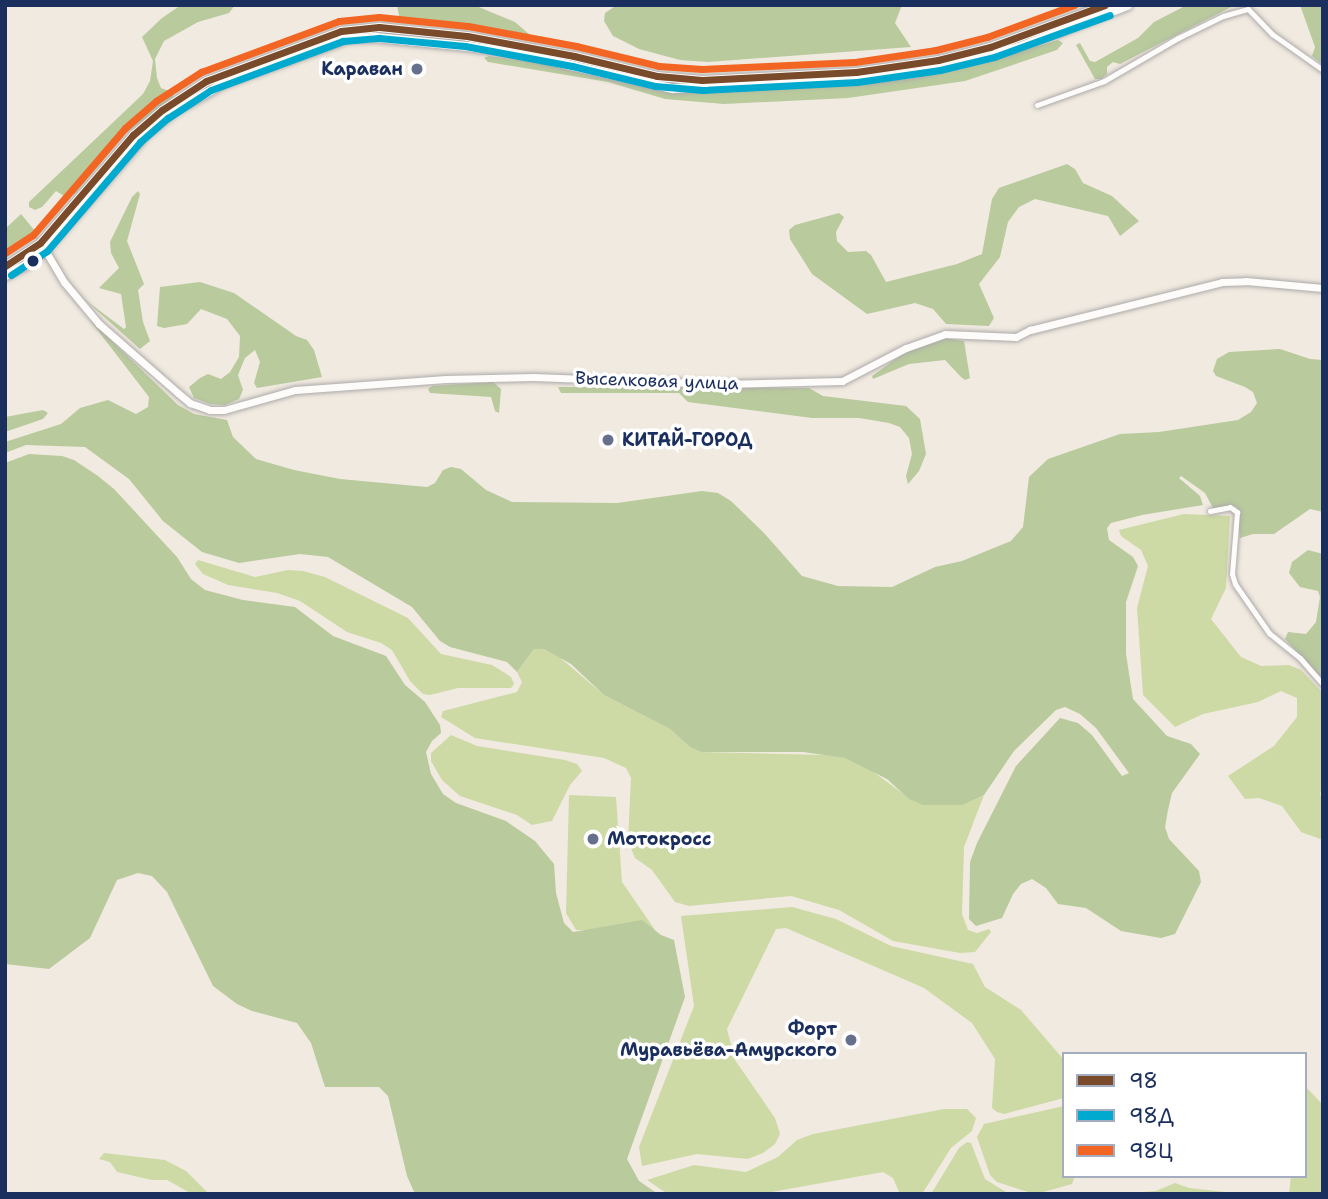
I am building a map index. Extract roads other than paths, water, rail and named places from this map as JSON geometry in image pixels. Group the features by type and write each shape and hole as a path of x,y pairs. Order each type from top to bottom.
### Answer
{"main road":[{"path":"5,266 42,246 133,135 162,110 206,81 341,31 379,27 467,36 561,53 657,76 702,80 856,72 939,61 1002,43 1107,5"},
{"path":"5,275 25,265 145,134 173,111 223,83 347,38 376,37 468,46 575,65 672,88 873,78 918,72 1018,47 1127,5"}],"street":[{"path":"1037,105 1104,81 1178,38 1245,10 1252,10 1272,34 1323,70"},
{"name":"Выселковая улица","path":"42,246 64,282 99,324 190,403 210,410 223,410 295,390 446,379 533,377 645,383 833,382 856,376 906,348 945,334 1016,337 1031,330 1222,282 1323,288"},
{"path":"1210,511 1234,508 1237,512 1232,574 1235,584 1269,633 1300,658 1323,684"}],"place":[{"name":"Караван","path":"417,69"},
{"name":"КИТАЙ-ГОРОД","path":"608,440"},
{"name":"Мотокросс","path":"593,839"},
{"name":"Форт Муравьёва-Амурского","path":"851,1040"}]}
